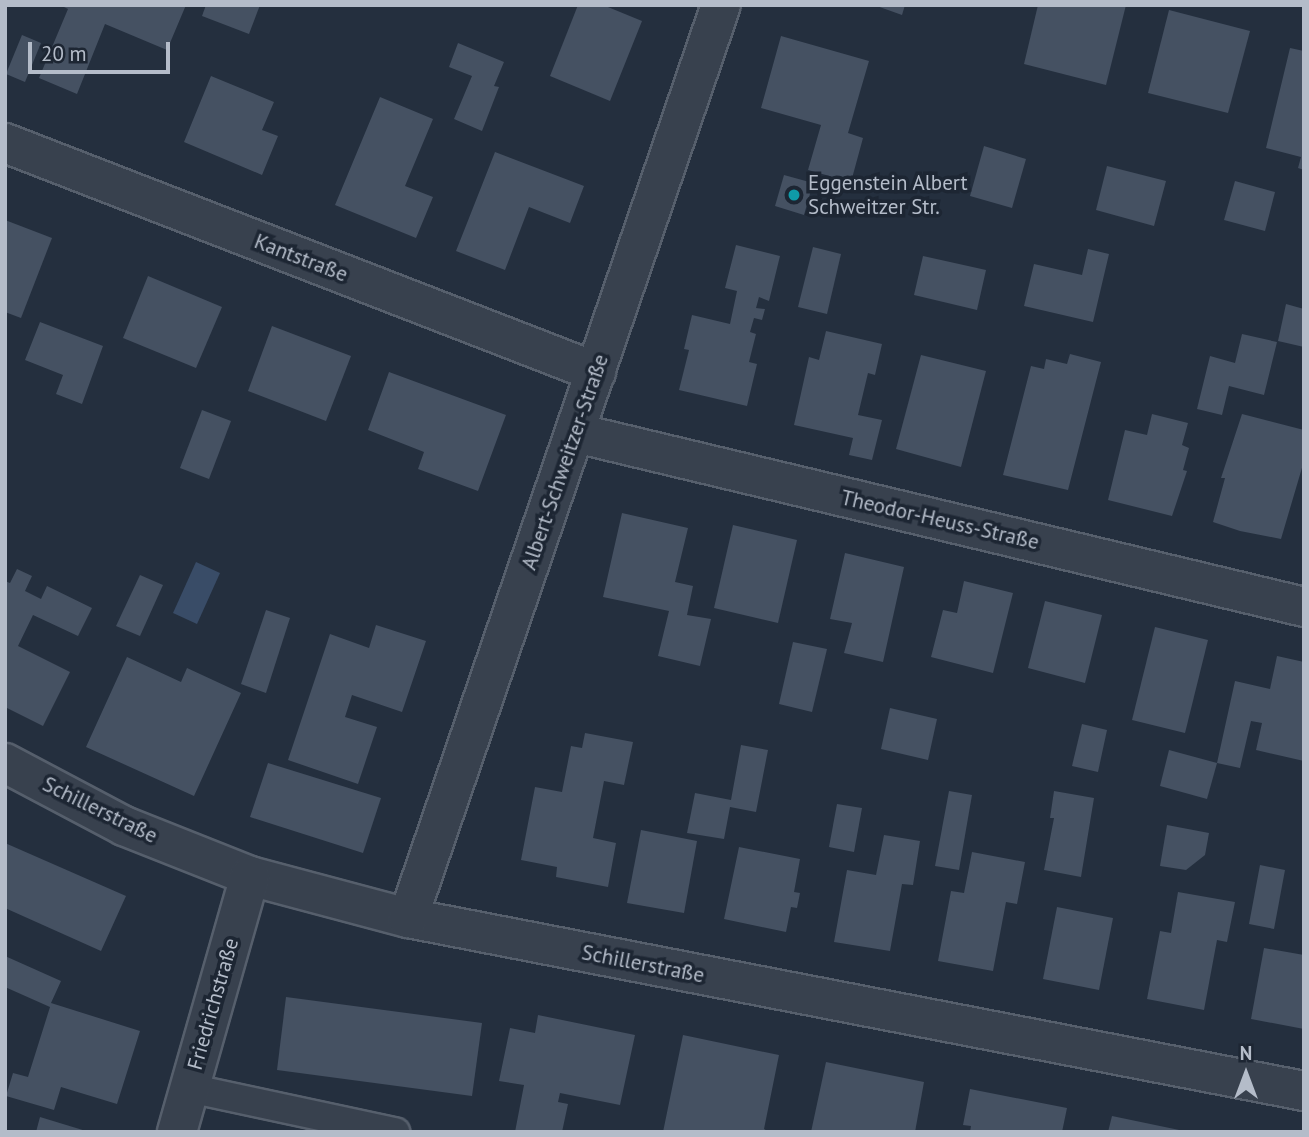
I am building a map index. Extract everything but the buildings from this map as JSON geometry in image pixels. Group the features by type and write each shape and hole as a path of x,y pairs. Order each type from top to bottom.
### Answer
{"street":[{"name":"Albert-Schweitzer-Straße","path":"408,918 721,5"},
{"name":"Kantstraße","path":"5,143 596,372"},
{"name":"Theodor-Heuss-Straße","path":"576,433 1304,607"},
{"name":"Schillerstraße","path":"5,762 124,825 250,876 408,918 1304,1091"},
{"name":"Friedrichstraße","path":"177,1132 250,876"}],"lane":[{"path":"189,1088 395,1132"}],"water":[{"path":"196,562 220,573 197,624 173,613"}],"place":[{"name":"Eggenstein Albert Schweitzer Str.","path":"794,195"}]}
